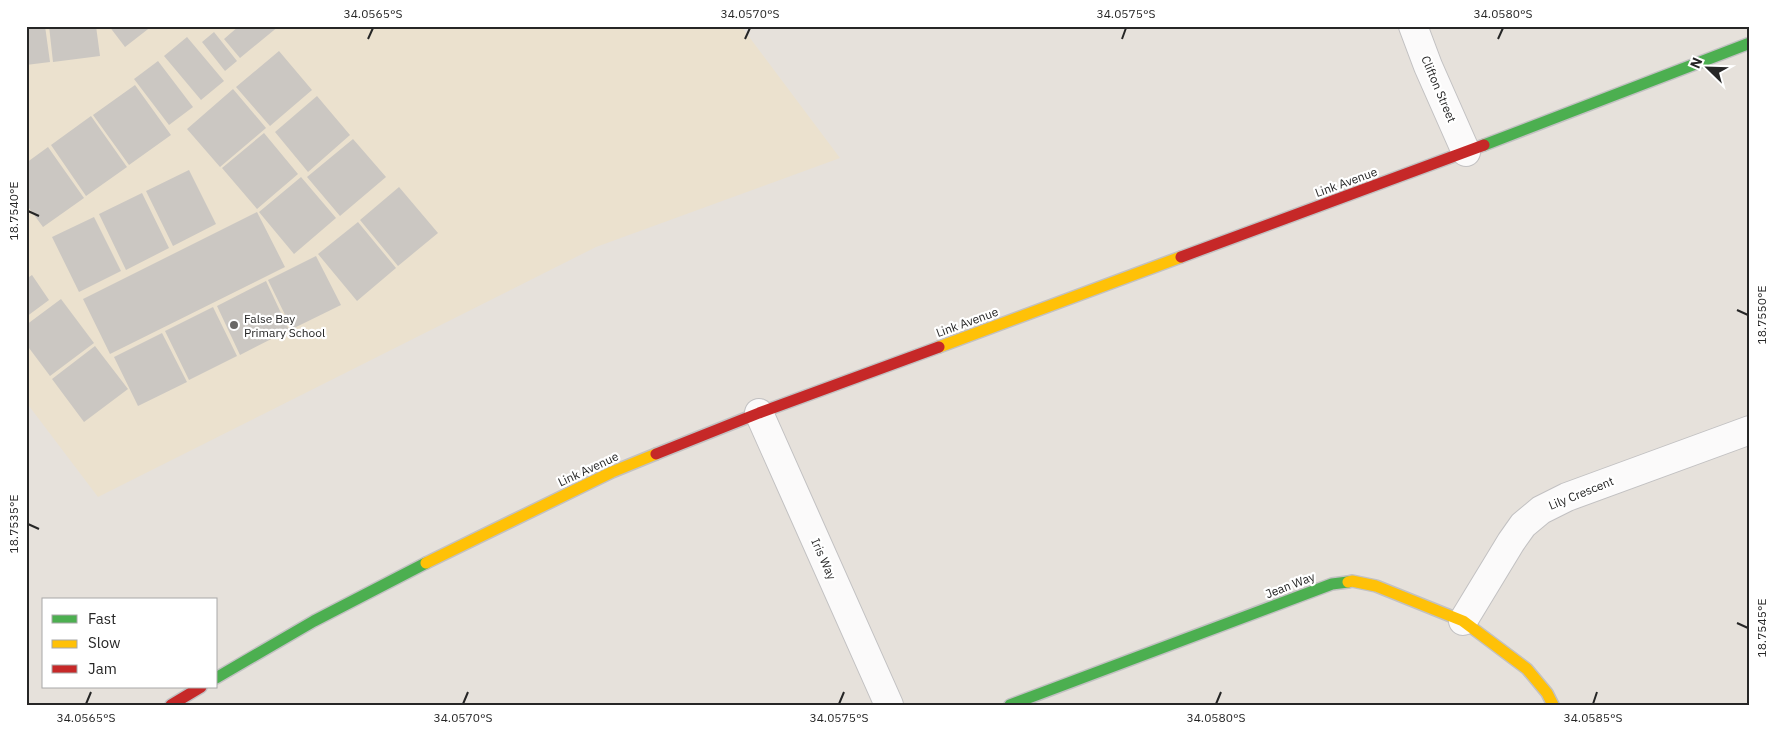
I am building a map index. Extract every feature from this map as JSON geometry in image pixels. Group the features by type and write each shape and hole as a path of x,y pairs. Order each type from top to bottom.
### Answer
{"street":[{"name":"Clifton Street","path":"1413,26 1428,66 1466,152"},
{"name":"Link Avenue","path":"218,677 314,622 455,548 612,472 758,413 1466,152 1750,43"},
{"name":"Iris Way","path":"758,413 889,705"},
{"name":"Lily Crescent","path":"1463,621 1510,542 1523,525 1541,510 1567,497 1750,430"},
{"name":"Jean Way","path":"1010,705 1332,584 1352,581 1376,586 1463,621 1528,669 1554,705"},
{"path":"171,705 199,688"}],"shaded area":[{"name":"False Bay Primary School","path":"26,26 741,26 840,158 596,247 98,497 26,402"}],"building":[{"path":"26,26 45,26 50,62 26,65"},
{"path":"49,26 96,26 100,56 53,62"},
{"path":"109,26 152,26 125,47"},
{"path":"239,26 279,26 240,58 224,39"},
{"path":"214,32 237,61 225,71 202,42"},
{"path":"187,37 224,81 201,100 164,56"},
{"path":"279,51 312,90 270,126 236,87"},
{"path":"158,61 193,107 169,125 134,79"},
{"path":"135,85 171,135 129,165 93,115"},
{"path":"233,89 266,128 220,167 187,129"},
{"path":"317,96 350,135 308,172 275,132"},
{"path":"91,116 127,167 86,196 51,145"},
{"path":"264,133 298,174 257,209 222,168"},
{"path":"353,139 386,177 340,216 307,177"},
{"path":"48,147 84,198 43,227 26,204 26,163"},
{"path":"189,170 216,224 173,246 146,191"},
{"path":"301,177 336,218 294,254 259,212"},
{"path":"399,187 438,233 398,266 360,220"},
{"path":"142,193 169,248 126,270 99,214"},
{"path":"257,212 285,267 110,354 83,299"},
{"path":"94,217 121,271 79,292 52,237"},
{"path":"358,222 396,268 357,301 318,254"},
{"path":"316,256 341,305 292,329 268,280"},
{"path":"32,275 49,300 26,317 26,279"},
{"path":"266,281 289,330 240,355 217,306"},
{"path":"61,299 94,343 50,376 26,344 26,325"},
{"path":"213,307 237,356 189,380 165,331"},
{"path":"162,333 187,382 138,406 114,357"},
{"path":"95,346 128,389 84,422 52,379"}],"traffic: fast":[{"path":"1484,145 1750,43"},
{"path":"218,677 314,621 426,563"},
{"path":"1010,705 1332,584 1348,582"}],"traffic: slow":[{"path":"939,347 1181,257"},
{"path":"426,563 612,472 656,454"},
{"path":"1348,582 1352,581 1376,586 1463,621 1527,669 1547,693 1553,705"}],"traffic: jam":[{"path":"1181,257 1484,145"},
{"path":"656,454 759,413 939,347"},
{"path":"171,705 199,688"}],"place":[{"name":"False Bay Primary School","path":"234,325"}]}
